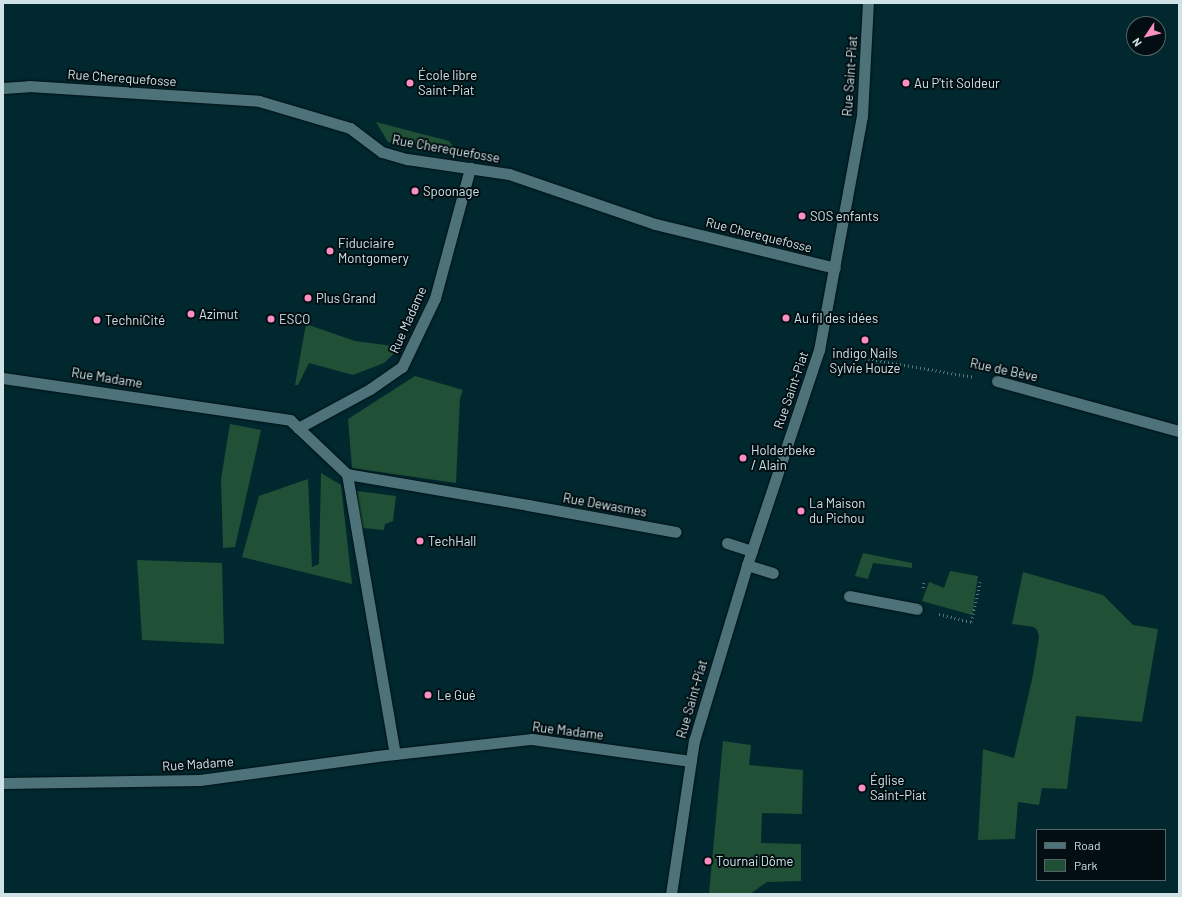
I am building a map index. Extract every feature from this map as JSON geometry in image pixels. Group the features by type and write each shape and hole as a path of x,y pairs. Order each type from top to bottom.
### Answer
{"street":[{"name":"Rue Saint-Piat","path":"671,894 690,761 747,566 819,350 862,116 868,3"},
{"name":"Rue Cherequefosse","path":"3,88 29,86 259,101 350,128 382,152 407,159 509,174 655,224 835,268"},
{"name":"Rue Madame","path":"298,428 370,389 402,367 435,298 470,168"},
{"name":"Rue Madame","path":"3,378 290,420 347,474"},
{"name":"Rue de Bève","path":"997,381 1179,432"},
{"path":"347,474 395,754"},
{"name":"Rue Dewasmes","path":"347,474 676,532"},
{"path":"726,543 752,551"},
{"path":"747,566 773,573"},
{"path":"849,596 917,609"},
{"name":"Rue Madame","path":"3,783 200,780 395,754 532,739 690,761"}],"path":[{"name":"Rue de Bève","path":"819,350 997,381"},
{"path":"917,609 971,622 980,582"}],"green space":[{"path":"376,122 449,141 458,152 388,142"},
{"path":"306,324 355,341 401,347 384,363 353,375 309,363 298,385 295,385"},
{"path":"415,376 463,390 460,398 456,483 352,468 348,419"},
{"path":"230,424 261,430 235,547 223,548 221,479"},
{"path":"321,473 341,485 352,584 242,557 259,496 308,479 312,567 319,564"},
{"path":"357,491 396,496 393,521 385,524 384,530 363,528 361,535"},
{"path":"863,553 912,563 912,568 873,563 868,579 855,576"},
{"path":"137,560 222,563 224,644 142,640"},
{"path":"950,571 978,576 972,615 922,601 929,582 944,588"},
{"path":"1023,572 1103,595 1133,625 1158,629 1142,722 1076,716 1067,789 1042,788 1039,805 1018,802 1015,839 978,840 983,749 1014,758 1033,675 1039,637 1037,630 1034,627 1012,624"},
{"path":"723,741 751,745 749,765 803,770 802,814 762,813 761,843 801,844 801,881 767,882 750,894 709,894"}],"place":[{"name":"École libre Saint-Piat","path":"410,83"},
{"name":"Au P'tit Soldeur","path":"906,83"},
{"name":"Spoonage","path":"415,191"},
{"name":"SOS enfants","path":"802,216"},
{"name":"Fiduciaire Montgomery","path":"330,251"},
{"name":"Plus Grand","path":"308,298"},
{"name":"Azimut","path":"191,314"},
{"name":"Au fil des idées","path":"786,318"},
{"name":"ESCO","path":"271,319"},
{"name":"TechniCité","path":"97,320"},
{"name":"indigo Nails Sylvie Houze","path":"865,340"},
{"name":"Holderbeke / Alain","path":"743,458"},
{"name":"La Maison du Pichou","path":"801,511"},
{"name":"TechHall","path":"420,541"},
{"name":"Le Gué","path":"428,695"},
{"name":"Église Saint-Piat","path":"862,788"},
{"name":"Tournai Dôme","path":"708,861"}]}
